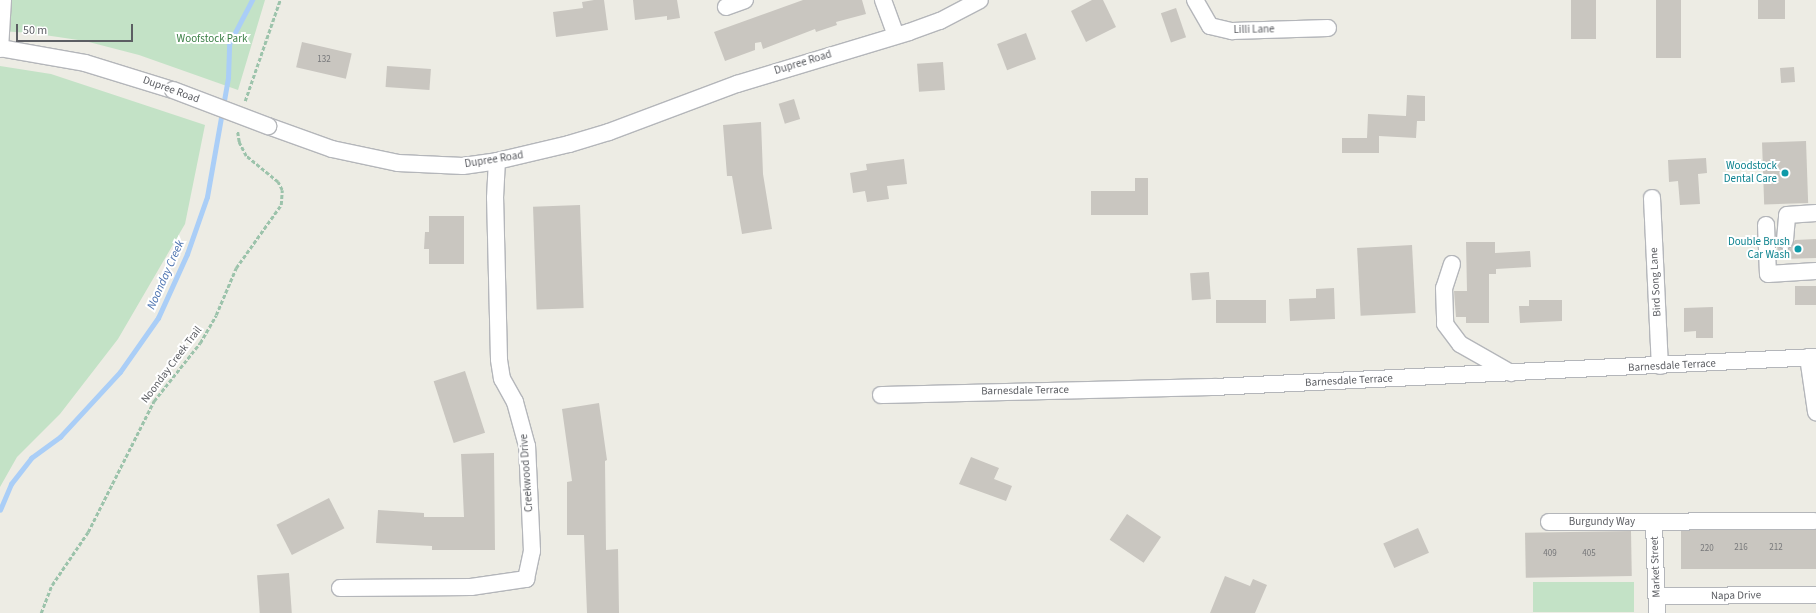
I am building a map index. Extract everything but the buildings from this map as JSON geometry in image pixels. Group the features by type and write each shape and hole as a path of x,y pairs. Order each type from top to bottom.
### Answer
{"street":[{"path":"0,48 3,0"},
{"path":"726,7 745,0"},
{"path":"883,0 896,35"},
{"name":"Dupree Road","path":"0,48 85,63 173,90 332,149 398,163 463,166 497,161 582,140 737,84 940,21 980,0"},
{"name":"Lilli Lane","path":"1195,0 1210,26 1232,31 1328,28"},
{"name":"Creekwood Drive","path":"340,588 471,587 526,578 532,551 527,446 515,402 502,379 499,359 495,198 497,161"},
{"name":"Bird Song Lane","path":"1652,198 1660,366"},
{"path":"1785,240 1787,215 1816,213"},
{"path":"1766,225 1768,274 1787,266 1816,271"},
{"path":"1452,264 1444,288 1445,324 1460,344 1511,373"},
{"path":"1812,357 1816,412"},
{"name":"Barnesdale Terrace","path":"881,395 1207,388 1660,366 1812,357"},
{"name":"Burgundy Way","path":"1549,522 1814,521"},
{"name":"Market Street","path":"1654,522 1657,613"},
{"name":"Napa Drive","path":"1657,596 1816,595"}],"path":[{"path":"244,103 280,0"},
{"name":"Noonday Creek Trail","path":"41,613 52,585 88,532 154,401 203,338 216,315 236,268 281,205 282,190 278,182 250,161 242,150 237,136 239,123"}],"green space":[{"name":"Woofstock Park","path":"0,0 265,0 238,90 139,55 85,41 31,33 0,31"},
{"path":"0,66 51,74 205,125 185,224 118,339 60,414 17,457 0,487"},
{"path":"1533,582 1634,582 1634,612 1533,612"}],"waterway":[{"name":"Noonday Creek","path":"0,510 11,484 31,458 60,437 120,372 158,318 187,254 207,197 228,78 229,44 252,0"}],"tunnel":[{"path":"1785,240 1786,259"}],"place":[{"name":"Woodstock Dental Care","path":"1785,173"},
{"name":"Double Brush Car Wash","path":"1798,249"}]}
